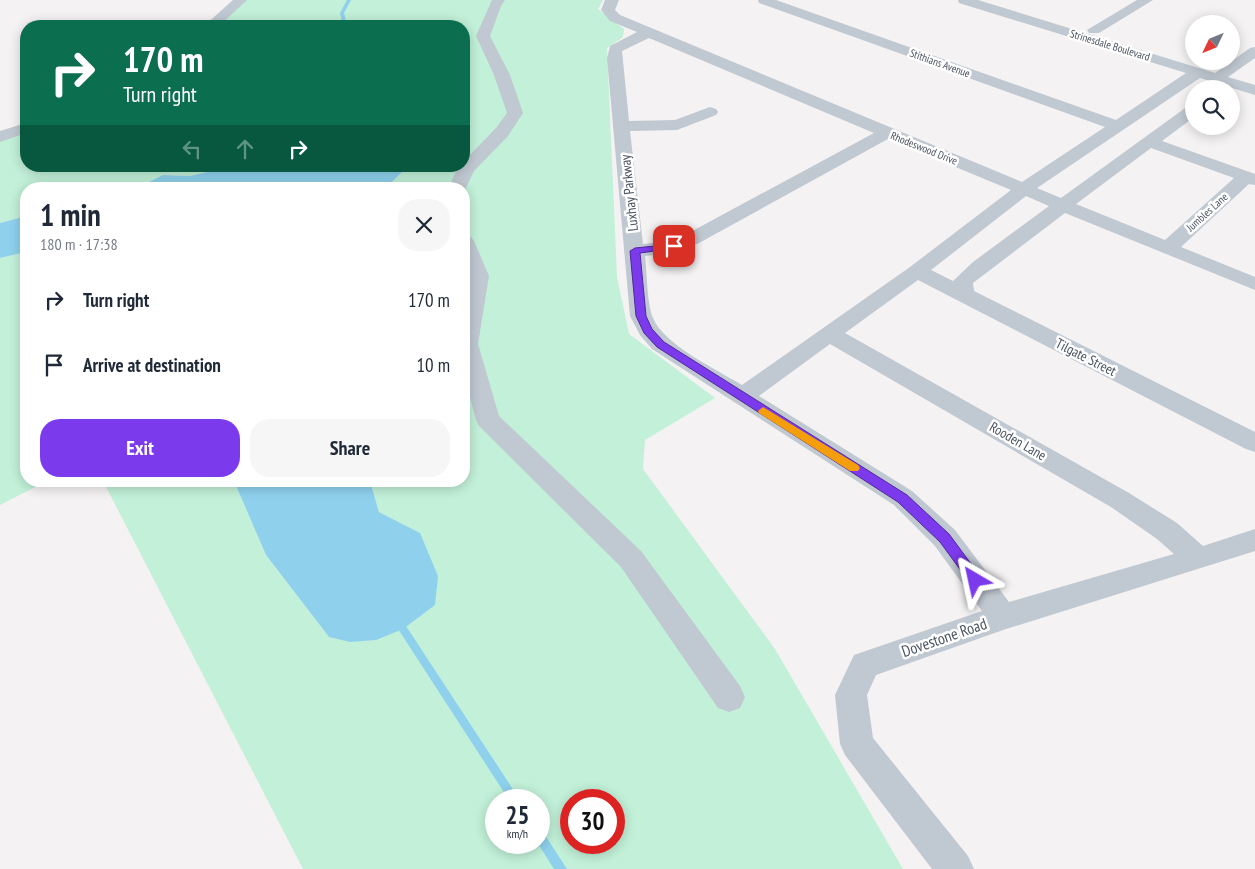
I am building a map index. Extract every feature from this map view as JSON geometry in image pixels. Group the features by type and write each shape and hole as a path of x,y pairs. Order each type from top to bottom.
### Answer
{"street":[{"path":"218,20 241,0"},
{"path":"470,165 502,132 515,113 502,75 483,36 495,5 499,0"},
{"name":"Rhodeswood Drive","path":"613,0 610,2 608,10 615,18 648,33 1255,284"},
{"name":"Stithians Avenue","path":"764,0 1117,126"},
{"name":"Strinesdale Boulevard","path":"964,0 1185,61"},
{"name":"Strinesdale Boulevard","path":"996,0 1185,60"},
{"path":"1094,30 1147,0"},
{"name":"Luxhay Parkway","path":"648,33 615,49 614,58 641,316 648,330 660,344 902,498 944,538 1003,617"},
{"path":"1224,80 1255,50"},
{"path":"741,397 917,271 1024,190 1117,126 1189,70"},
{"name":"Strinesdale Boulevard","path":"1207,70 1224,80 1255,78"},
{"name":"Strinesdale Boulevard","path":"1240,85 1255,90"},
{"path":"621,126 677,125 710,112"},
{"path":"963,294 963,281 980,266 1185,116"},
{"path":"0,137 20,130"},
{"path":"635,251 674,246 692,239 887,133"},
{"path":"1150,142 1250,178"},
{"name":"Jumbles Lane","path":"1168,248 1250,178"},
{"path":"470,255 479,276 470,327"},
{"name":"Tilgate Street","path":"917,271 1255,443"},
{"name":"Rooden Lane","path":"830,334 1120,500 1167,531 1198,559"},
{"path":"470,355 488,420 631,559 729,697"},
{"name":"Dovestone Road","path":"955,869 857,744 851,695 865,664 1003,617 1198,559 1255,540"}],"green space":[{"path":"242,0 603,0 598,9 624,29 623,37 607,48 617,277 629,334 715,398 645,440 643,469 775,649 903,869 303,869 106,487 237,487 266,555 329,637 420,533 379,512 372,487 470,487 470,182 392,182 402,172 470,172 470,20 221,20"},
{"path":"20,134 20,172 207,172 190,176 163,175 149,182 20,182 20,218 0,223 0,141"},
{"path":"20,253 20,487 35,487 0,505 0,258"}],"water":[{"path":"207,172 402,172 392,182 149,182 163,175 190,176"},
{"path":"20,218 20,253 0,258 0,223"},
{"path":"237,487 372,487 379,512 420,533 438,576 435,605 403,629 376,640 350,642 329,637 266,555"}],"waterway":[{"path":"344,20 342,13 349,0"},
{"path":"403,629 508,789"},
{"path":"550,852 561,869"}],"slow traffic":[{"path":"763,411 854,468"}],"route":[{"path":"674,246 635,251 641,316 648,330 660,344 902,498 944,538 975,580"}]}
